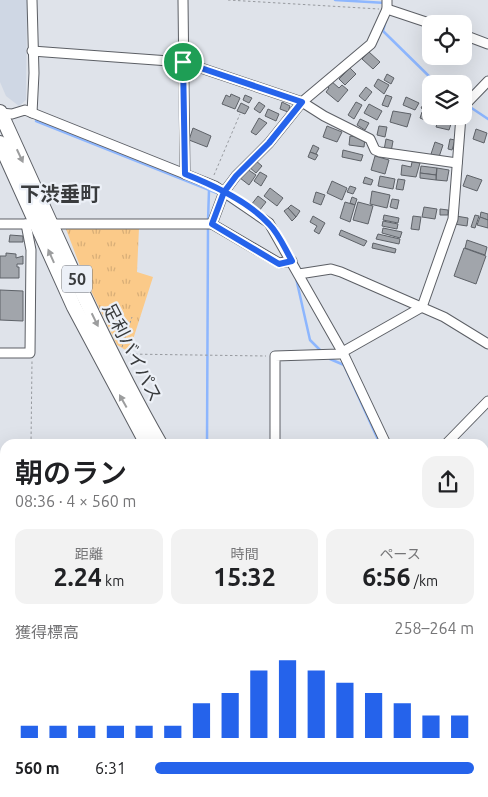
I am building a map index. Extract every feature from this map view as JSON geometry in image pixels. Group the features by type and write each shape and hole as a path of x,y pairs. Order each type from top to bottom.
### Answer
{"highway":[{"name":"足利バイパス","path":"0,113 117,364 157,439"},
{"name":"足利バイパス","path":"0,143 30,223 144,439"}],"street":[{"path":"32,0 34,73 32,113"},
{"path":"183,0 185,174"},
{"path":"212,224 224,192 236,176 269,143 302,102 370,44 387,5 422,20"},
{"path":"472,38 488,44"},
{"path":"32,51 183,62 302,102 324,116 370,138 375,150 457,163"},
{"path":"472,98 488,81"},
{"path":"0,113 12,114 24,110 210,184 269,224 292,261 343,353 384,439"},
{"path":"275,439 275,356 343,353 422,307 453,219 461,125"},
{"path":"0,224 30,223 31,250 30,353 0,353"},
{"path":"52,224 212,224 279,264 292,261"},
{"path":"299,274 331,269 444,317 488,344"},
{"path":"451,439 488,401"}],"path":[{"path":"228,0 387,5"},
{"path":"210,184 240,114"},
{"path":"132,317 121,349 124,354 275,356"},
{"path":"30,353 32,357 32,439"}],"shaded area":[{"path":"0,0 27,0 26,100 19,106 6,96 0,82"}],"green space":[{"path":"139,228 137,272 153,277 129,352 117,345 83,274 66,229"}],"building":[{"path":"369,52 380,62 373,69 362,59"},
{"path":"350,68 356,74 345,85 339,79"},
{"path":"387,74 394,78 391,84 384,80"},
{"path":"378,79 389,85 384,94 374,86"},
{"path":"331,81 339,88 342,85 348,90 338,102 326,92 329,88 327,86"},
{"path":"366,87 372,92 365,101 359,96"},
{"path":"231,94 240,98 235,109 222,104 226,95 230,97"},
{"path":"245,95 252,98 249,103 243,100"},
{"path":"386,95 392,97 388,107 382,105"},
{"path":"406,97 419,103 415,110 403,105"},
{"path":"259,102 265,106 260,113 254,109"},
{"path":"282,102 290,106 288,112 280,109"},
{"path":"356,102 362,105 354,119 348,115"},
{"path":"241,103 249,107 245,114 237,111"},
{"path":"369,104 382,111 377,120 364,113"},
{"path":"268,109 279,114 276,121 265,116"},
{"path":"393,111 411,114 407,127 390,122"},
{"path":"259,118 267,123 256,135 251,132"},
{"path":"360,119 369,123 365,130 357,125"},
{"path":"437,125 451,125 449,130 436,127"},
{"path":"327,126 342,132 337,142 323,137"},
{"path":"379,126 387,127 385,137 377,135"},
{"path":"193,128 211,136 207,147 189,140"},
{"path":"476,129 487,133 484,143 473,139"},
{"path":"350,136 365,138 364,147 349,145"},
{"path":"386,139 393,141 391,152 384,150"},
{"path":"450,139 455,140 452,150 448,149"},
{"path":"435,142 443,145 439,157 431,154"},
{"path":"313,145 319,148 316,154 310,152"},
{"path":"343,150 363,155 361,161 342,157"},
{"path":"310,152 318,155 315,160 308,157"},
{"path":"375,156 389,160 385,174 371,170"},
{"path":"255,160 262,166 256,173 249,167"},
{"path":"412,162 420,163 416,177 401,175 402,165 411,167"},
{"path":"421,166 437,168 436,175 420,173"},
{"path":"437,168 449,170 447,181 436,180"},
{"path":"247,169 256,175 249,185 240,178"},
{"path":"260,172 267,176 261,186 254,181"},
{"path":"420,173 436,175 436,180 420,178"},
{"path":"467,175 482,180 477,191 463,186"},
{"path":"380,176 395,179 393,189 378,186"},
{"path":"365,177 373,180 371,185 363,183"},
{"path":"398,179 405,180 403,190 396,189"},
{"path":"332,181 347,188 342,200 327,193"},
{"path":"350,186 356,188 353,194 347,192"},
{"path":"270,188 283,198 277,206 264,196"},
{"path":"372,191 390,195 387,208 370,204"},
{"path":"316,192 325,195 321,205 313,202"},
{"path":"258,196 266,202 259,211 251,205"},
{"path":"352,197 357,199 355,205 350,203"},
{"path":"392,199 399,200 397,209 390,207"},
{"path":"345,202 355,205 350,222 340,218"},
{"path":"358,202 373,206 368,224 353,220"},
{"path":"291,205 300,211 296,217 288,208"},
{"path":"424,207 437,209 435,219 422,217"},
{"path":"288,208 296,217 292,221 284,211"},
{"path":"440,209 448,210 448,215 440,215"},
{"path":"481,212 488,214 488,220 480,217"},
{"path":"384,215 399,218 398,223 383,220"},
{"path":"475,215 479,216 475,228 471,227"},
{"path":"313,216 325,223 319,234 314,231 317,226 310,222"},
{"path":"413,216 421,217 419,230 411,229"},
{"path":"456,216 468,218 467,226 454,224"},
{"path":"480,217 488,220 488,228 477,225"},
{"path":"383,221 398,224 397,229 382,226"},
{"path":"383,228 402,232 400,238 382,233"},
{"path":"341,230 367,241 364,246 339,235"},
{"path":"378,234 400,239 399,244 376,239"},
{"path":"10,235 23,236 23,242 9,242"},
{"path":"467,240 487,247 485,255 465,248"},
{"path":"373,243 396,249 395,253 372,248"},
{"path":"464,248 486,256 476,284 454,276"},
{"path":"6,253 16,254 16,258 23,256 23,264 17,264 17,267 19,267 19,278 0,278 0,256 6,256"},
{"path":"0,290 23,291 23,321 0,320"}],"waterway":[{"path":"335,0 386,3"},
{"path":"386,20 383,31 428,75"},
{"path":"472,108 488,119"},
{"path":"36,121 217,193"},
{"path":"208,221 209,190"},
{"path":"226,199 241,209"},
{"path":"207,439 208,226"},
{"path":"296,278 310,340 321,351"},
{"path":"330,359 344,365 378,439"}],"district":[{"name":"下渋垂町","path":"60,193"}],"route":[{"path":"183,62 185,174 215,186 224,192 262,217 275,231 292,261 279,264 212,224 224,192 236,176 269,143 302,102 183,62"}]}
